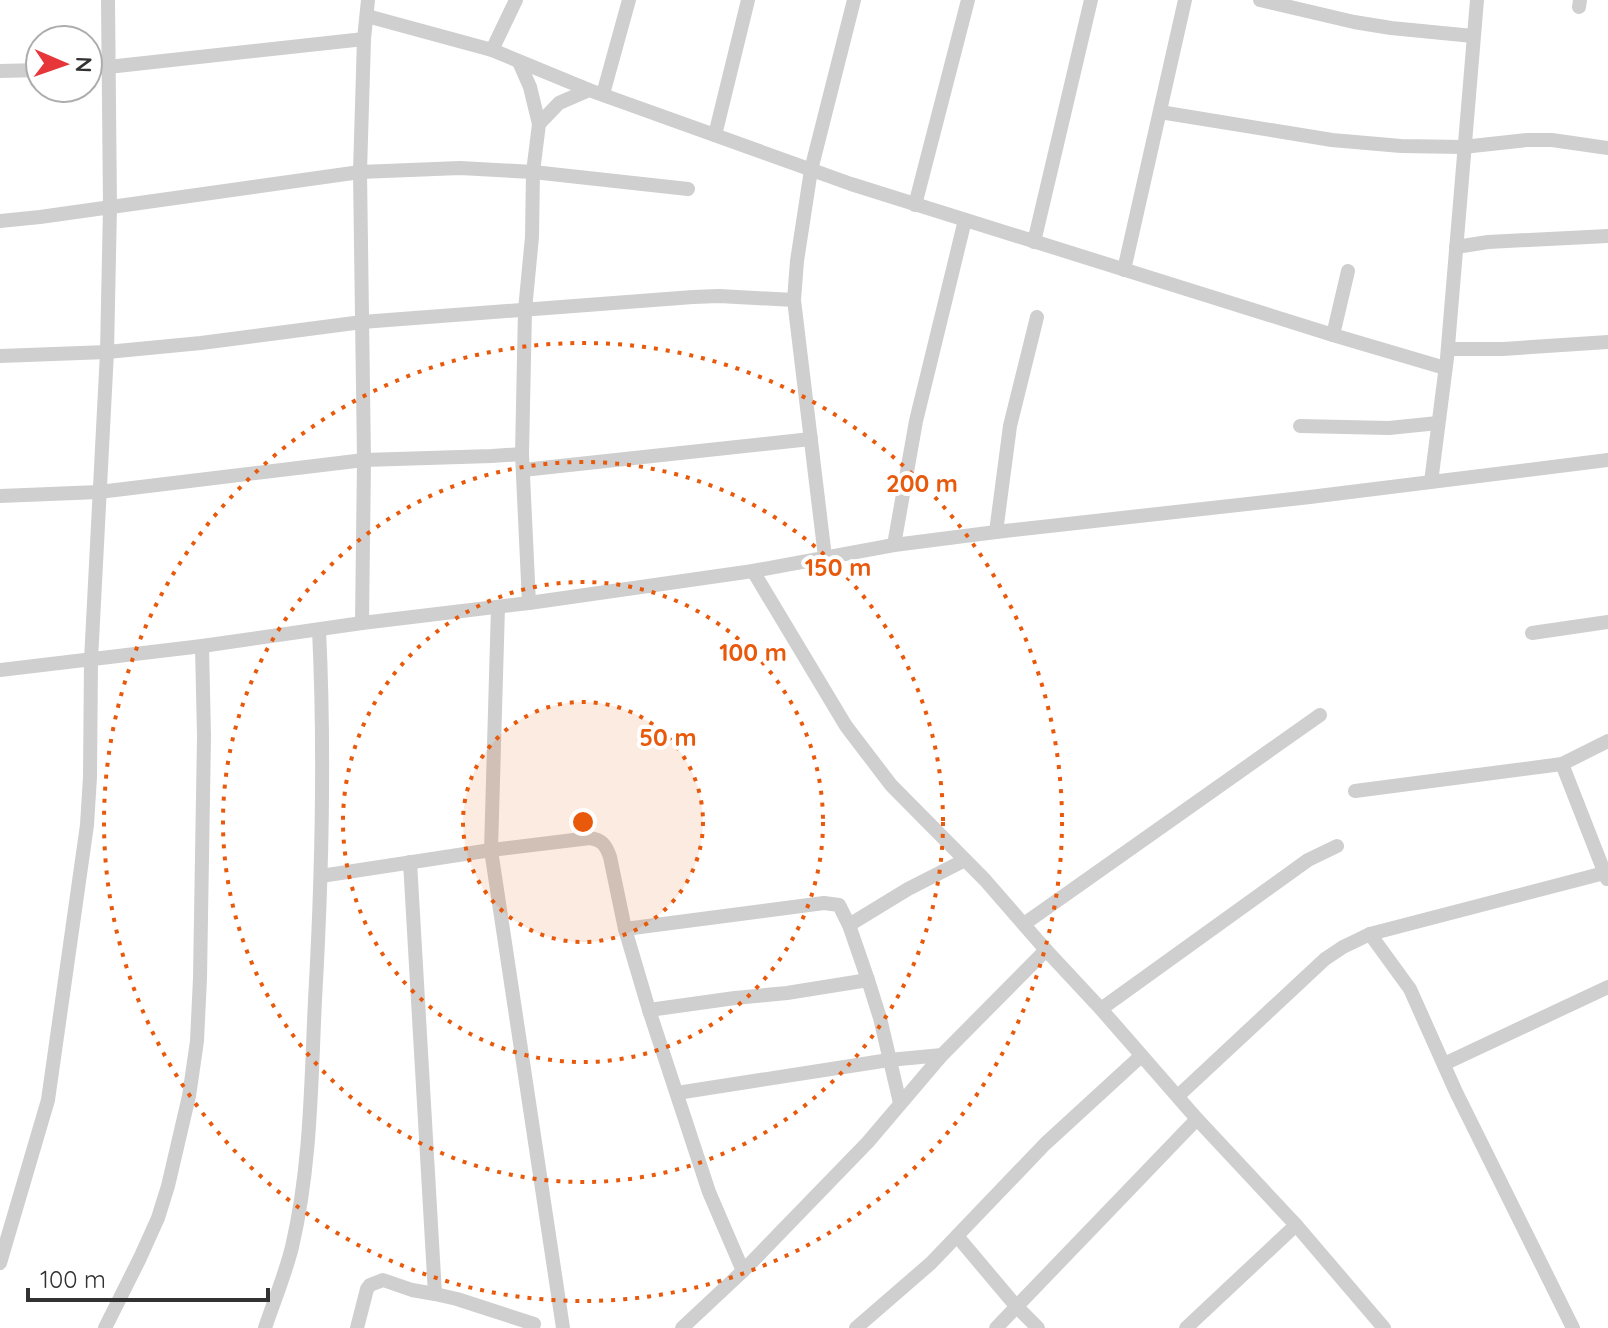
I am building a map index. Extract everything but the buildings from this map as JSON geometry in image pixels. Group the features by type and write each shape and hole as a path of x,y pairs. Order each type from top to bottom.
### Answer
{"street":[{"path":"0,1263 48,1100 87,825 91,660 107,352 110,207 108,0"},
{"path":"362,623 364,460 360,172 368,0"},
{"path":"492,50 516,0"},
{"path":"596,92 629,0"},
{"path":"715,135 748,0"},
{"path":"825,557 794,300 811,170 854,0"},
{"path":"915,205 968,0"},
{"path":"1034,242 1091,0"},
{"path":"1124,270 1185,0"},
{"path":"1260,0 1354,22 1473,36"},
{"path":"1431,482 1448,349 1477,0"},
{"path":"367,16 492,50 596,92 915,205 1445,368"},
{"path":"104,67 364,39"},
{"path":"519,62 530,87 539,124 525,310 522,454 529,603"},
{"path":"0,71 24,70"},
{"path":"539,124 559,103 596,92"},
{"path":"1160,112 1332,140 1401,146 1463,147 1552,140 1608,148"},
{"path":"0,221 360,172 460,168 533,172 688,189"},
{"path":"894,545 916,421 965,220"},
{"path":"1456,247 1488,242 1608,236"},
{"path":"1333,335 1348,271"},
{"path":"0,356 107,352 362,322 719,296 794,300"},
{"path":"996,532 1012,416 1037,317"},
{"path":"1448,349 1503,349 1608,342"},
{"path":"1300,426 1389,428 1438,423"},
{"path":"523,470 811,439"},
{"path":"0,496 99,492 364,460 522,454"},
{"path":"0,670 529,603 753,571 894,545 1608,460"},
{"path":"753,571 846,726 891,785 1024,924 1296,1225 1384,1328"},
{"path":"498,607 491,850 563,1328"},
{"path":"1532,633 1608,622"},
{"path":"265,1328 291,1249 310,1124 321,876 322,682 319,630"},
{"path":"105,1328 158,1218 189,1096 197,1041 204,736 202,646"},
{"path":"1024,924 1320,715"},
{"path":"1355,791 1562,764 1608,741"},
{"path":"1178,1096 1325,959 1343,947 1370,934 1607,875 1562,764"},
{"path":"321,876 590,838 602,842 610,857 625,929 649,1010 709,1192 743,1271"},
{"path":"1101,1009 1308,860 1337,846"},
{"path":"849,925 908,889 965,860"},
{"path":"410,862 435,1294"},
{"path":"625,929 830,903 839,905 849,925 880,1018 900,1103"},
{"path":"1370,934 1410,989 1456,1092 1573,1328"},
{"path":"682,1328 743,1271 868,1142 942,1055 1046,950"},
{"path":"649,1010 868,980"},
{"path":"1444,1064 1608,987"},
{"path":"677,1093 889,1060 942,1055"},
{"path":"856,1328 931,1263 1045,1144 1141,1056"},
{"path":"996,1328 1197,1119"},
{"path":"1186,1328 1296,1225"},
{"path":"957,1236 1038,1328"},
{"path":"357,1328 367,1289 383,1280 534,1326 550,1328"}]}
